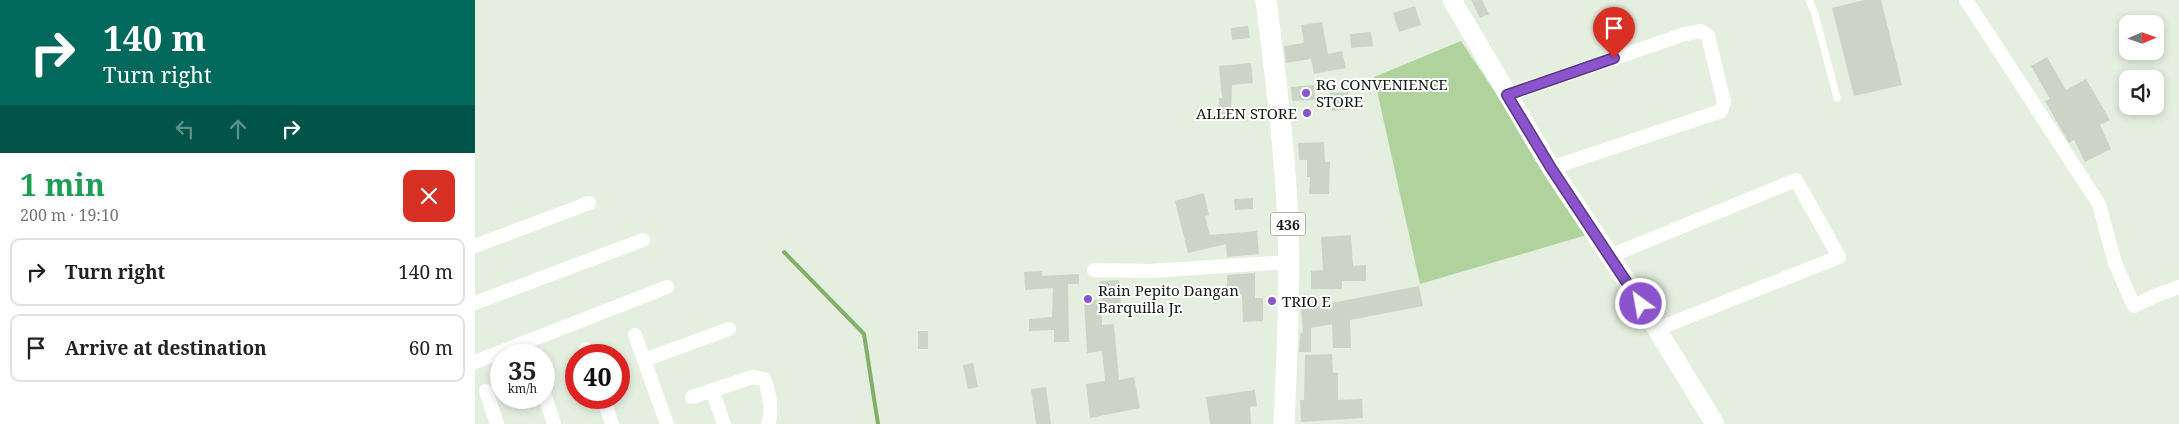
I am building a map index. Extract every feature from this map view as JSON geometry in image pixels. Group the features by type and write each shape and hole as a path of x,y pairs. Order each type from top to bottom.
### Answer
{"main road":[{"name":"436","path":"1266,0 1285,177 1289,262 1289,336 1283,424"}],"street":[{"path":"1452,0 1551,168 1657,329 1715,424"},
{"path":"1967,0 2099,204 2115,263 2134,306 2157,295 2179,288"},
{"path":"1507,95 1685,34 1701,31 1708,36 1724,102 1721,111 1551,168"},
{"path":"1610,256 1796,180 1839,257 1657,329"},
{"path":"475,246 589,203"},
{"path":"475,303 643,240"},
{"path":"1094,270 1149,271 1289,262"},
{"path":"475,362 667,287"},
{"path":"644,360 729,329"},
{"path":"635,335 662,423"},
{"path":"692,397 753,377 764,378 767,386 770,419 767,424"},
{"path":"712,390 724,424"},
{"path":"486,391 497,424"},
{"path":"549,409 554,424"},
{"path":"607,409 612,424"}],"lane":[{"path":"1809,0 1815,14 1837,98"}],"green space":[{"path":"1461,41 1590,234 1420,284 1374,77"}],"building":[{"path":"1471,0 1482,0 1489,14 1480,18"},
{"path":"1864,0 1881,0 1902,85 1854,96 1832,8"},
{"path":"1415,6 1421,25 1399,32 1393,13"},
{"path":"1322,22 1328,54 1342,51 1346,68 1314,74 1311,59 1286,63 1284,46 1304,43 1301,25"},
{"path":"1248,26 1250,38 1232,40 1231,28"},
{"path":"1371,32 1373,46 1351,48 1350,34"},
{"path":"2047,57 2066,90 2086,79 2110,120 2100,125 2111,149 2085,162 2074,140 2069,143 2045,101 2050,99 2031,66"},
{"path":"1251,63 1253,83 1232,85 1231,115 1218,114 1219,98 1222,98 1219,66"},
{"path":"1314,85 1315,100 1292,101 1291,87"},
{"path":"1348,92 1349,109 1332,111 1330,93"},
{"path":"1324,142 1325,162 1330,162 1329,194 1309,194 1310,177 1307,177 1307,160 1299,160 1298,143"},
{"path":"1204,193 1209,215 1205,216 1210,235 1257,231 1259,254 1227,257 1226,244 1188,253 1175,201"},
{"path":"1253,198 1253,209 1235,210 1234,199"},
{"path":"1351,235 1353,266 1366,265 1366,281 1342,281 1342,289 1311,289 1311,271 1323,270 1321,237"},
{"path":"1042,271 1042,276 1079,274 1079,284 1068,284 1069,342 1054,342 1054,330 1029,331 1029,319 1052,317 1053,288 1025,290 1024,272"},
{"path":"1255,273 1255,298 1263,298 1263,321 1243,322 1242,294 1227,294 1227,275"},
{"path":"1119,280 1121,305 1102,306 1100,281"},
{"path":"1419,286 1423,306 1350,320 1351,348 1333,348 1332,324 1311,328 1311,352 1299,352 1300,333 1303,333 1301,309"},
{"path":"1084,300 1102,300 1102,325 1114,324 1119,380 1134,377 1140,408 1090,418 1086,384 1105,381 1102,351 1087,353"},
{"path":"918,331 928,331 928,349 918,349"},
{"path":"1332,354 1333,373 1338,373 1338,400 1362,399 1363,418 1301,422 1300,400 1304,400 1305,355"},
{"path":"973,363 978,387 968,389 963,365"},
{"path":"1046,387 1051,424 1036,424 1031,389"},
{"path":"1255,390 1257,406 1250,407 1251,424 1210,424 1206,397"}],"waterway":[{"path":"784,252 864,334 878,424"}],"place":[{"name":"RG CONVENIENCE STORE","path":"1306,93"},
{"name":"ALLEN STORE","path":"1307,113"},
{"name":"Rain Pepito Dangan Barquilla Jr.","path":"1088,299"},
{"name":"TRIO E","path":"1272,301"}],"route":[{"path":"1614,58 1507,95 1551,168 1641,304"}]}
